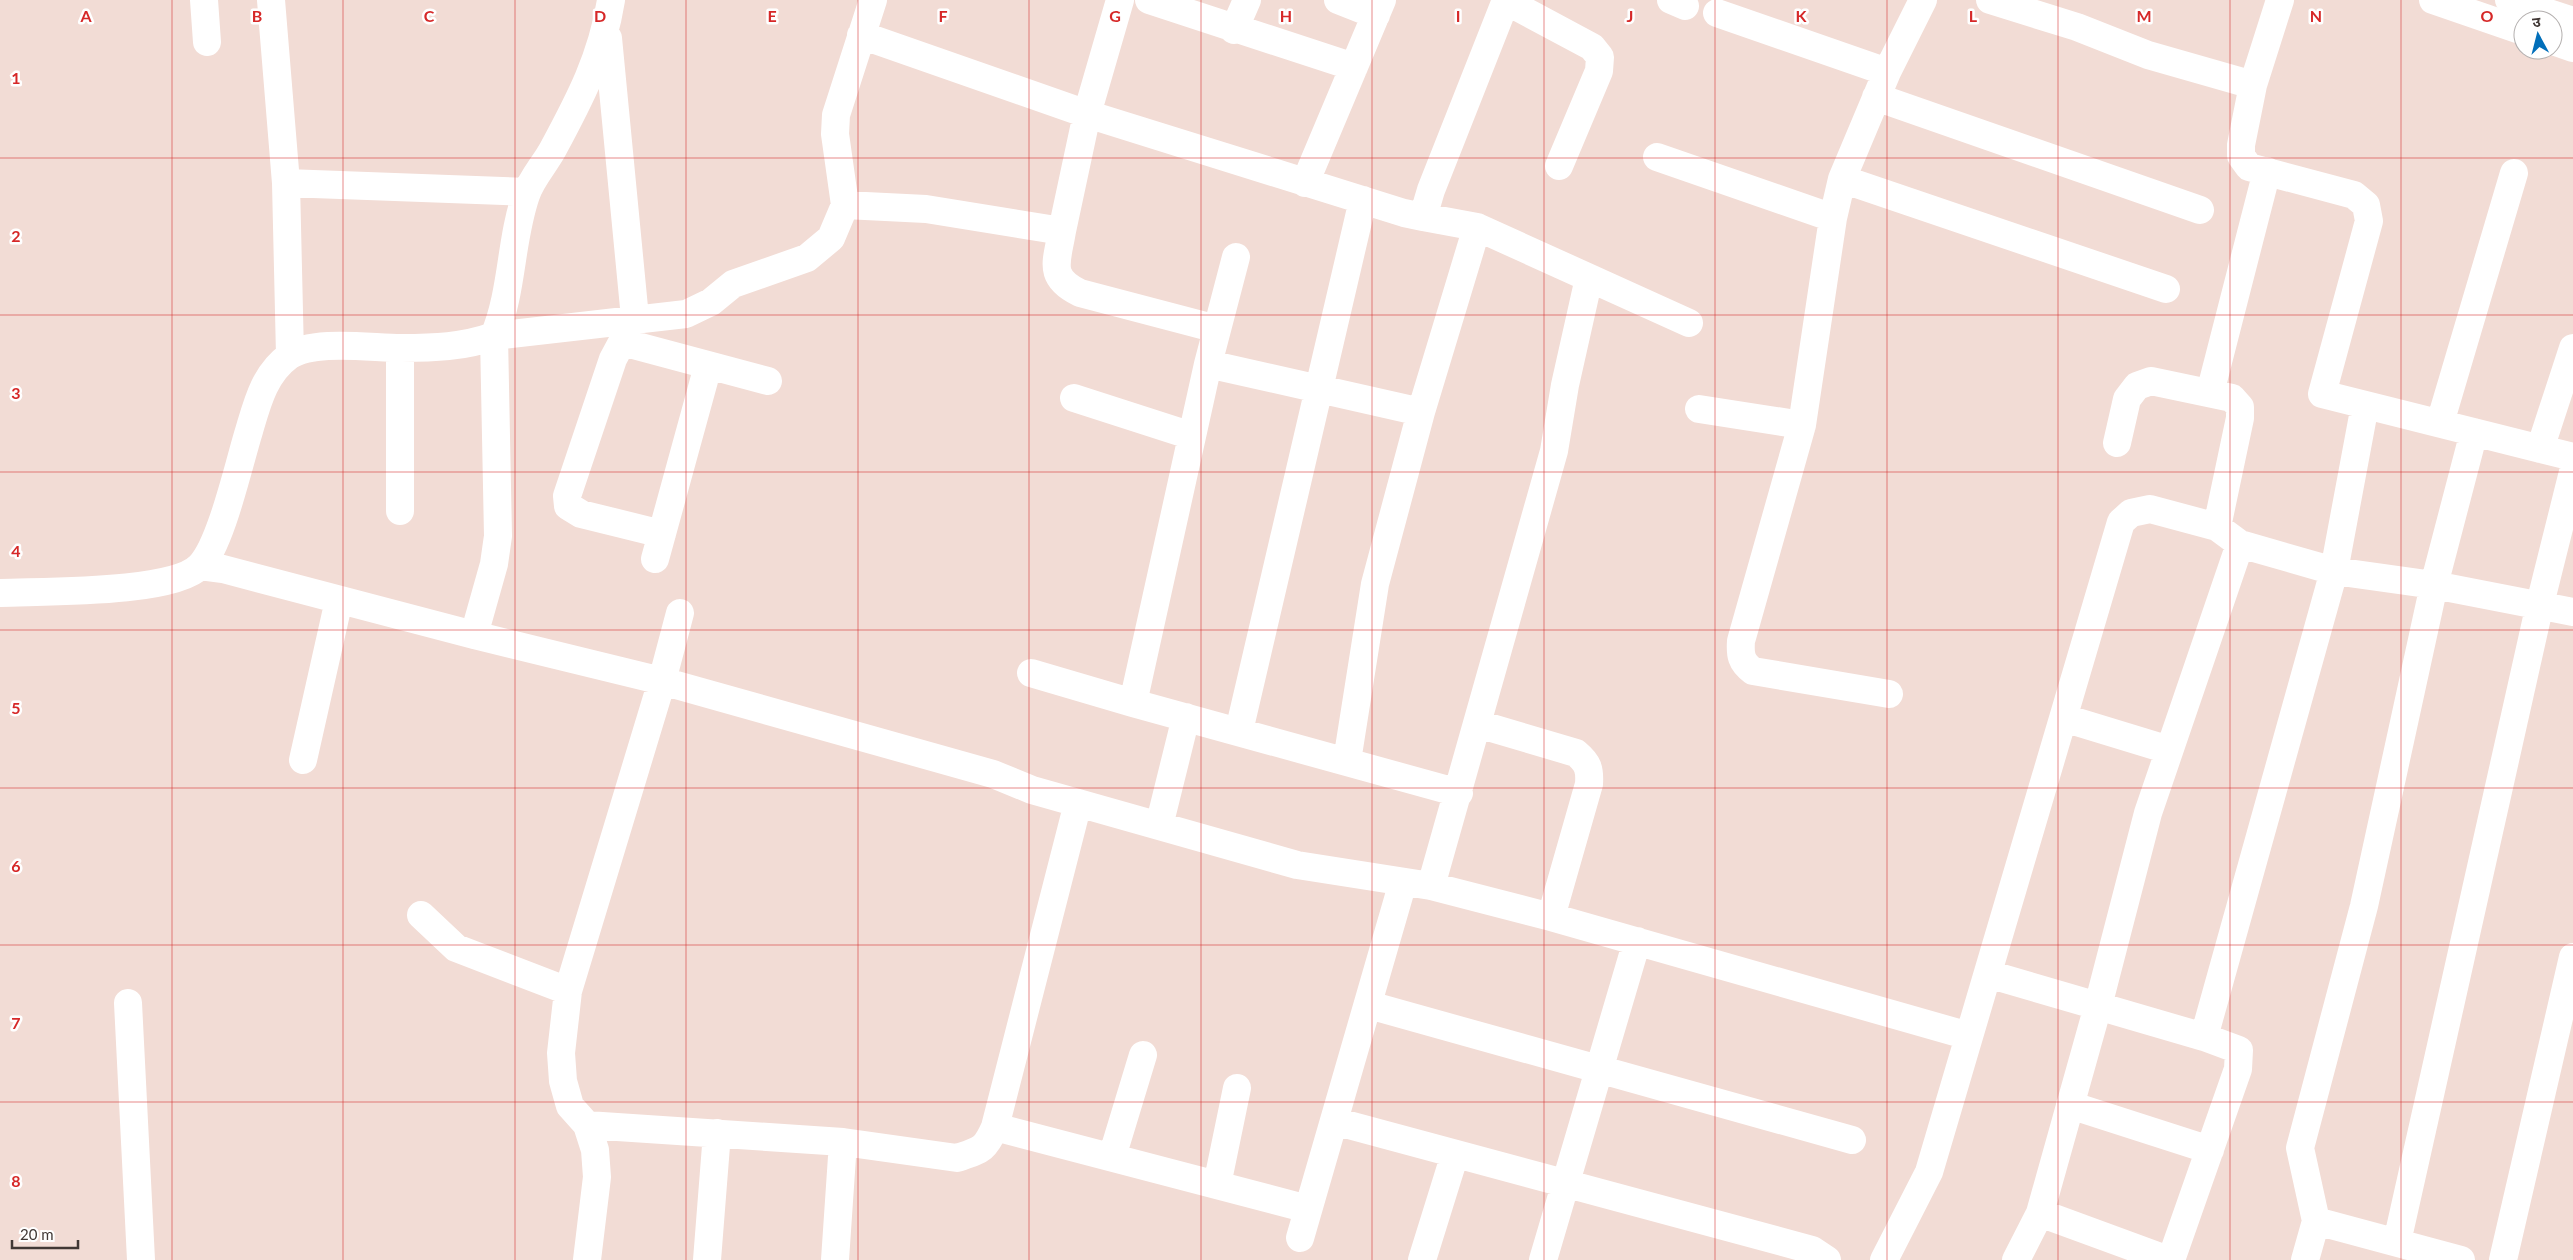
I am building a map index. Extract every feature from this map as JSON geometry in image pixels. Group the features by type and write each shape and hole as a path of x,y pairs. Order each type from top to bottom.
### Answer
{"street":[{"path":"204,0 207,42"},
{"path":"272,0 286,182 290,355"},
{"path":"474,635 494,564 498,536 494,336 504,312 515,230 527,192 584,92 600,52 611,0"},
{"path":"0,593 160,582 183,578 200,566 223,519 259,394 276,368 290,355 308,348 400,348 471,344 494,336 635,318 686,314 710,302 733,284 807,258 831,238 845,205 835,134 836,115 873,0"},
{"path":"1120,0 1087,114 1062,231 1056,269 1063,285 1080,293 1217,329"},
{"path":"1150,0 1234,30 1354,67"},
{"path":"1234,30 1247,0"},
{"path":"1305,183 1379,8 1338,0"},
{"path":"1889,694 1753,671 1744,664 1740,654 1741,641 1802,425 1832,218 1842,179 1887,72 1923,0"},
{"path":"1990,0 2077,28 2148,54 2253,85"},
{"path":"2280,0 2253,85 2241,145 2241,156 2249,167 2354,195 2366,205 2369,221 2322,394 2573,457"},
{"path":"2432,0 2513,28"},
{"path":"2509,0 2573,21"},
{"path":"1423,217 1431,190 1506,1 1592,47 1600,57 1599,71 1559,166"},
{"path":"1717,13 1887,72"},
{"path":"606,26 635,318 613,359 567,496 568,506 581,514 659,546 708,366"},
{"path":"861,35 1087,114 1305,183 1423,217 1477,227 1689,323"},
{"path":"1876,97 2200,210"},
{"path":"1657,157 1832,218"},
{"path":"2210,393 2267,171"},
{"path":"2440,423 2514,174"},
{"path":"1842,179 2166,289"},
{"path":"286,182 527,192"},
{"path":"1239,731 1363,200"},
{"path":"845,205 926,209 1062,231"},
{"path":"1346,761 1375,584 1420,412 1477,227"},
{"path":"1133,703 1208,364 1236,257"},
{"path":"1431,886 1459,793 1554,451 1565,385 1590,278"},
{"path":"622,342 768,381"},
{"path":"400,348 400,511"},
{"path":"2540,449 2573,348"},
{"path":"1208,364 1420,412"},
{"path":"2117,443 2127,399 2137,386 2152,381 2232,398 2240,407 2240,418 2217,527"},
{"path":"1074,398 1192,436"},
{"path":"2204,1037 2334,571 2366,405"},
{"path":"1699,409 1802,425"},
{"path":"2305,1260 2316,1221 2300,1148 2364,906 2434,585 2474,432"},
{"path":"2397,1242 2540,604 2573,472"},
{"path":"1884,1260 1929,1172 2121,522 2131,513 2150,510 2217,527 2240,544 2334,571 2434,585 2540,604 2573,612"},
{"path":"2016,1260 2040,1213 2098,1006 2148,813 2240,544"},
{"path":"200,566 223,569 474,635 662,681 993,774 1032,790 1297,865 1431,886 1551,917 1969,1036"},
{"path":"303,760 339,600"},
{"path":"587,1260 597,1176 595,1150 587,1125 570,1106 563,1081 561,1053 568,991 662,681 680,613"},
{"path":"1031,672 1133,703 1459,793"},
{"path":"1159,826 1186,717"},
{"path":"2064,718 2169,750"},
{"path":"1478,724 1576,753 1586,762 1590,772 1589,784 1551,917"},
{"path":"587,1125 843,1142 958,1158 976,1152 988,1145 995,1126 1078,803"},
{"path":"1300,1238 1369,1005 1403,882"},
{"path":"421,915 456,948 568,991"},
{"path":"1543,1260 1637,941"},
{"path":"2503,1260 2573,957"},
{"path":"1988,974 2204,1037 2239,1050 2238,1069 2169,1260 2040,1213"},
{"path":"128,1002 141,1260"},
{"path":"1369,1005 1852,1140"},
{"path":"1112,1158 1143,1055"},
{"path":"1217,1185 1237,1088"},
{"path":"2070,1105 2210,1150"},
{"path":"1334,1121 1812,1250 1827,1260"},
{"path":"995,1126 1308,1209"},
{"path":"708,1260 717,1134"},
{"path":"835,1260 843,1142"},
{"path":"1422,1260 1455,1154"},
{"path":"2316,1221 2461,1260"}]}
